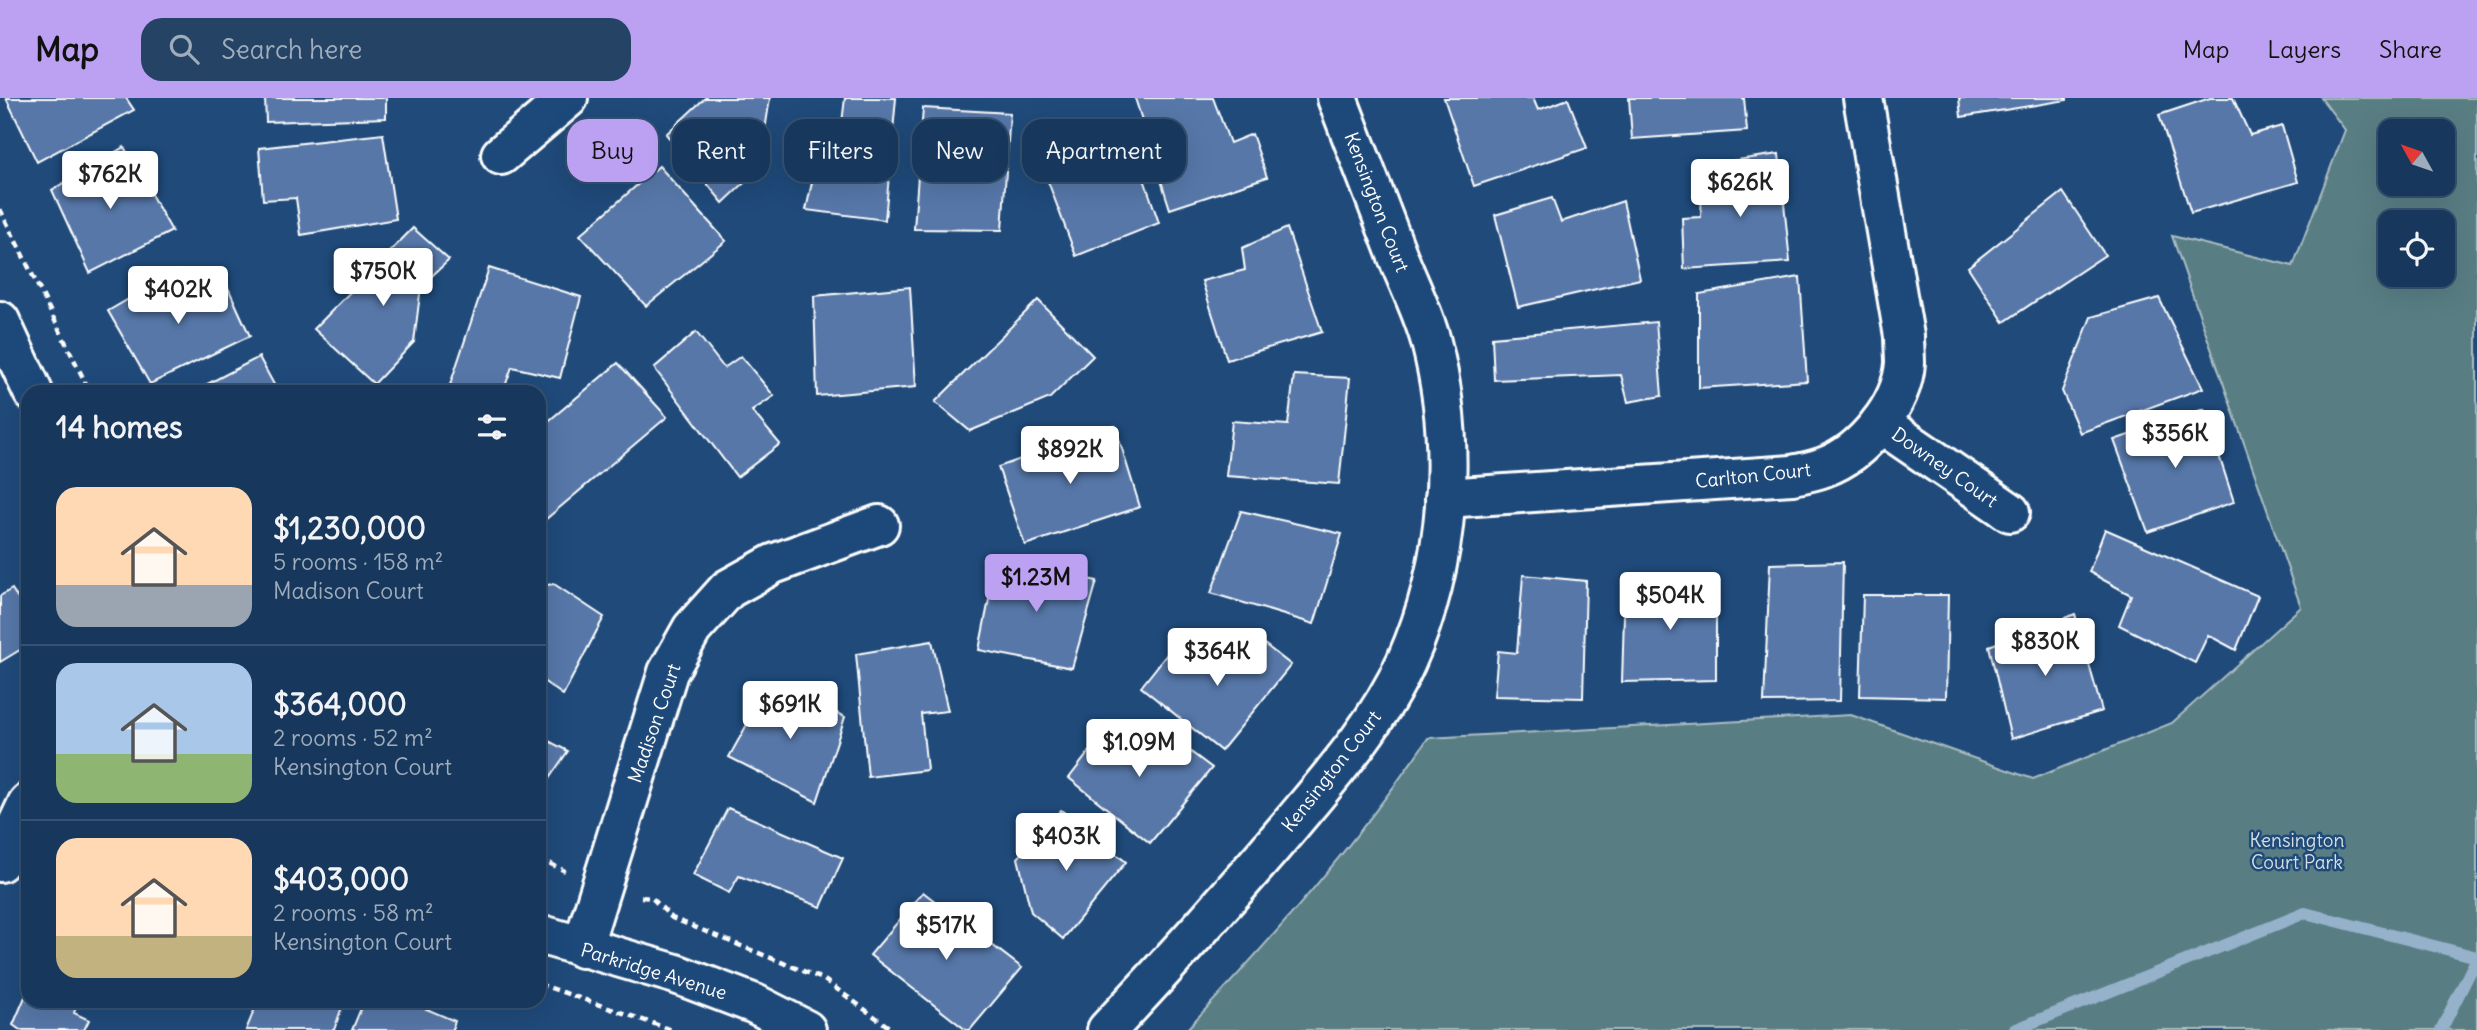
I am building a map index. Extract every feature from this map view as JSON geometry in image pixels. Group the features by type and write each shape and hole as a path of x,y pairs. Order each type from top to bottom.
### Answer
{"street":[{"path":"501,155 568,98"},
{"name":"Kensington Court","path":"1107,1030 1209,922 1335,772 1376,716 1406,662 1426,609 1439,554 1445,498 1446,439 1440,386 1430,340 1336,98"},
{"name":"Carlton Court","path":"1445,498 1792,475 1826,467 1856,449 1880,423 1896,395 1905,365 1904,336 1863,98"},
{"path":"0,321 30,385"},
{"name":"Downey Court","path":"1880,423 2010,512"},
{"name":"Madison Court","path":"582,948 668,672 691,629 728,589 773,564 879,525"},
{"path":"0,862 21,818"},
{"name":"Parkridge Avenue","path":"546,936 676,974 755,1004 806,1030"}],"path":[{"path":"0,209 87,385"},
{"path":"599,893 652,898 671,918 823,979 893,1030"},
{"path":"546,986 672,1030"}],"green space":[{"name":"Kensington Court Park","path":"2321,98 2477,98 2477,1030 1186,1030 1313,889 1401,777 1428,738 1851,715 2033,779 2172,723 2301,607 2172,236 2293,266 2345,130"}],"building":[{"path":"6,98 126,98 134,110 37,162"},
{"path":"265,98 386,98 386,118 266,122"},
{"path":"705,98 770,98 767,119 682,119"},
{"path":"845,98 896,98 894,119 842,119"},
{"path":"1135,98 1213,98 1230,143 1252,134 1267,177 1170,209 1161,182 1186,182 1186,119 1142,119"},
{"path":"1444,98 1533,98 1538,110 1568,99 1587,148 1474,186"},
{"path":"1629,98 1744,98 1747,131 1632,139"},
{"path":"1959,98 2067,98 2067,100 1961,117"},
{"path":"2210,98 2233,98 2250,135 2282,126 2298,182 2191,213 2159,115"},
{"path":"923,108 1010,113 1008,142 1008,119 922,119"},
{"path":"672,128 672,141 666,134"},
{"path":"383,134 396,219 301,235 296,198 263,200 259,148"},
{"path":"124,147 172,231 90,273 52,190"},
{"path":"1779,154 1790,262 1684,269 1682,218 1701,217 1702,189 1733,183 1730,161"},
{"path":"658,167 726,241 646,306 580,235 641,182 658,182"},
{"path":"706,182 745,182 723,203"},
{"path":"812,182 888,182 885,220 806,210"},
{"path":"917,182 1005,182 1002,230 914,229"},
{"path":"1048,182 1145,182 1159,223 1076,256"},
{"path":"2063,192 2105,255 2004,322 1968,267"},
{"path":"1552,198 1561,222 1623,201 1640,279 1518,307 1495,215"},
{"path":"413,228 449,260 421,286 414,342 374,384 314,329"},
{"path":"1287,228 1322,332 1227,360 1202,281 1245,270 1242,248"},
{"path":"489,268 581,297 560,378 512,367 506,385 450,385"},
{"path":"177,271 192,299 225,281 250,336 150,384 108,311"},
{"path":"1800,277 1807,381 1699,388 1699,294"},
{"path":"910,287 916,387 817,396 814,296"},
{"path":"2159,298 2203,388 2080,433 2062,391 2091,317"},
{"path":"1038,300 1093,356 1050,398 970,431 935,402"},
{"path":"1656,322 1662,396 1628,402 1621,375 1494,380 1492,337"},
{"path":"696,332 724,368 741,356 774,396 752,411 780,444 737,477 654,368"},
{"path":"259,357 274,385 205,385"},
{"path":"618,363 667,417 546,519 546,423"},
{"path":"1294,375 1350,378 1339,484 1226,476 1232,421 1288,425"},
{"path":"2204,409 2234,502 2148,532 2114,440"},
{"path":"1115,426 1140,507 1025,545 998,467"},
{"path":"1241,511 1342,534 1314,624 1211,593"},
{"path":"2105,529 2258,596 2236,650 2208,635 2195,663 2119,625 2131,595 2089,572"},
{"path":"997,559 1097,581 1072,668 979,650"},
{"path":"1843,562 1840,701 1764,702 1770,564"},
{"path":"1523,575 1586,581 1583,698 1494,696 1498,651 1517,653"},
{"path":"1625,582 1716,582 1716,680 1622,682"},
{"path":"554,584 604,617 563,695 546,683 546,585"},
{"path":"12,589 21,604 21,649 0,662 0,596"},
{"path":"1863,595 1948,595 1946,698 1860,696"},
{"path":"2075,614 2102,711 2011,739 1989,646"},
{"path":"1249,632 1291,665 1221,751 1141,687 1175,644 1215,673"},
{"path":"932,641 948,711 921,714 927,770 868,777 856,654"},
{"path":"771,681 845,717 817,802 729,757"},
{"path":"1113,721 1161,756 1175,740 1212,768 1150,843 1069,778"},
{"path":"546,740 568,751 546,783"},
{"path":"728,808 843,858 821,907 739,876 729,893 693,875"},
{"path":"1061,810 1126,862 1063,939 1031,912 1018,858"},
{"path":"923,892 1022,968 970,1030 966,1030 870,955"},
{"path":"21,1006 76,1008 74,1013 89,1020 84,1030 20,1030 13,1025"},
{"path":"255,1008 342,1008 334,1030 246,1030"},
{"path":"361,1008 424,1008 455,1021 452,1030 352,1030"}],"waterway":[{"path":"2014,1030 2305,913 2477,957"},
{"path":"2441,1030 2477,958"}]}
